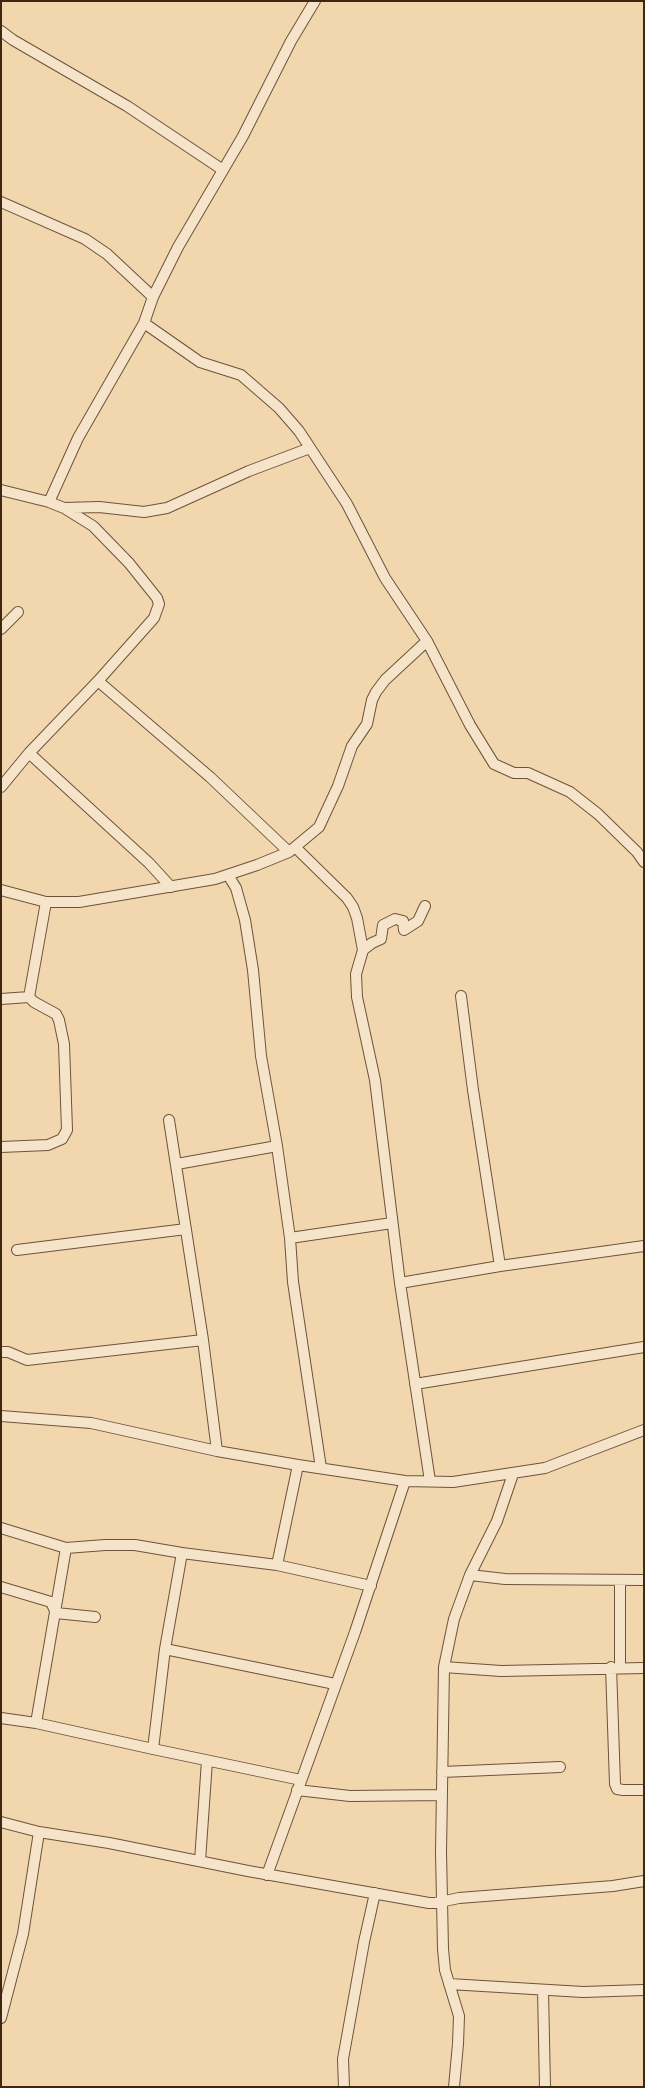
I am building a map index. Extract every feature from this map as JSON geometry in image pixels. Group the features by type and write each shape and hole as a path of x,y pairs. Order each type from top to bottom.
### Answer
{"street":[{"path":"49,502 78,438 144,323 153,297 178,247 243,136 315,1"},
{"path":"1,32 127,106 223,170"},
{"path":"1,202 85,239 108,254 153,297"},
{"path":"144,323 200,362 241,375 254,385 294,425 347,504 385,578 427,641 470,725 494,764 514,772 528,772 570,792 598,814 637,852 644,862"},
{"path":"64,508 99,507 144,512 167,508 249,471 310,448"},
{"path":"1,490 49,502 64,508 101,533 129,563 160,604 154,618 98,681 29,753 1,787"},
{"path":"1,629 18,612"},
{"path":"1,890 46,902 79,902 215,879 257,865 292,849 319,826 338,786 352,746 367,724 372,700 376,692 385,680 427,641"},
{"path":"98,681 347,898 358,918 363,950 356,974 357,997 375,1080 400,1283 430,1481"},
{"path":"29,753 144,858 171,886"},
{"path":"228,875 236,888 245,920 253,970 261,1056 277,1146 290,1238 293,1282 321,1468"},
{"path":"29,997 46,902"},
{"path":"363,950 381,939 383,925 394,919 403,921 404,930 418,921 425,906"},
{"path":"461,996 473,1090 500,1266"},
{"path":"1,999 29,997 34,1002 56,1014 64,1044 67,1130 62,1139 48,1144 1,1147"},
{"path":"169,1120 203,1340 217,1451"},
{"path":"177,1164 277,1146"},
{"path":"290,1238 392,1223"},
{"path":"16,1250 186,1228"},
{"path":"400,1283 500,1266 644,1246"},
{"path":"1,1352 8,1352 26,1360 203,1340"},
{"path":"415,1384 644,1347"},
{"path":"1,1416 91,1423 217,1451 405,1481 453,1482 545,1468 644,1430"},
{"path":"277,1565 298,1465"},
{"path":"454,2087 458,2044 458,2016 445,1970 443,1949 442,1772 444,1668 454,1619 470,1575 497,1521 512,1474"},
{"path":"266,1874 371,1586 405,1481"},
{"path":"1,1528 66,1548 135,1545 277,1565 371,1586"},
{"path":"36,1722 66,1548"},
{"path":"153,1749 165,1650 182,1553"},
{"path":"470,1575 505,1579 644,1580"},
{"path":"620,1580 615,1667 614,1784 617,1789 644,1790"},
{"path":"1,1587 51,1602 56,1613"},
{"path":"56,1613 94,1617"},
{"path":"165,1650 335,1684"},
{"path":"444,1668 501,1671 615,1667 644,1668"},
{"path":"1,1718 36,1722 207,1761 301,1780"},
{"path":"200,1861 207,1761"},
{"path":"442,1772 560,1768"},
{"path":"297,1790 350,1796 442,1795"},
{"path":"1,1822 38,1832 109,1843 266,1874 428,1902 613,1886 644,1881"},
{"path":"1,2018 23,1934 38,1832"},
{"path":"344,2087 343,2059 364,1942 375,1893"},
{"path":"449,1984 583,1992 644,1990"},
{"path":"543,1990 545,2087"}]}
